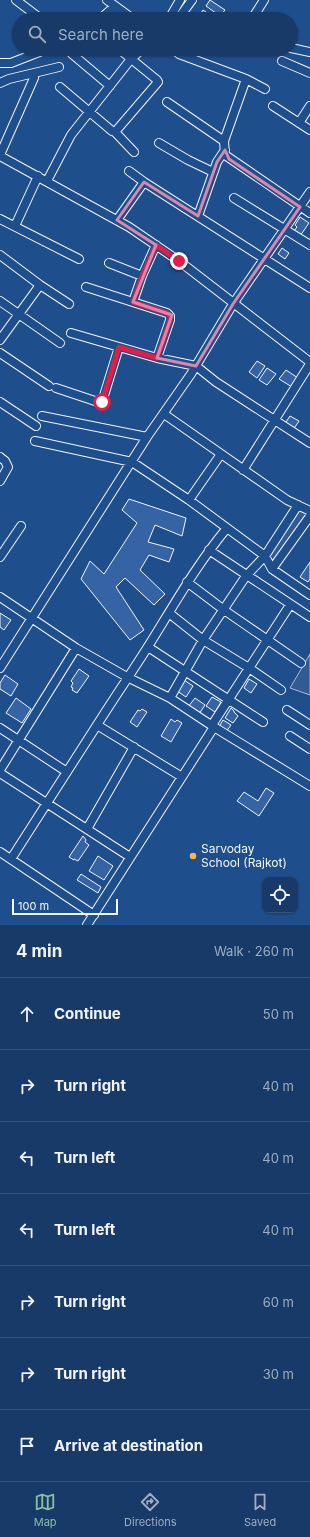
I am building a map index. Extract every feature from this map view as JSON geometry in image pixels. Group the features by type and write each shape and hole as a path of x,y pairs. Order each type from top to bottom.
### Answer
{"street":[{"path":"106,0 123,12"},
{"path":"173,12 180,0"},
{"path":"183,12 192,0"},
{"path":"256,12 264,0"},
{"path":"18,1 32,12"},
{"path":"108,12 115,6"},
{"path":"298,49 310,52"},
{"path":"0,63 11,63 29,56"},
{"path":"74,56 110,86"},
{"path":"115,132 158,82 127,56"},
{"path":"47,181 71,135 134,56"},
{"path":"184,56 246,79 265,89"},
{"path":"282,62 310,73"},
{"path":"0,83 35,72 59,67"},
{"path":"35,72 34,78 0,156 117,220 156,245 179,261 310,363 243,470"},
{"path":"246,79 224,140 225,155 310,213"},
{"path":"60,87 115,132 134,152"},
{"path":"167,102 224,140"},
{"path":"273,106 310,130"},
{"path":"299,123 310,106"},
{"path":"159,143 213,172"},
{"path":"198,216 213,172 224,150"},
{"path":"129,171 310,288"},
{"path":"15,226 38,176"},
{"path":"117,220 144,182"},
{"path":"0,668 147,438 196,366 233,304 310,192"},
{"path":"234,198 310,245"},
{"path":"0,219 80,259"},
{"path":"133,302 142,276 156,245"},
{"path":"0,254 40,285 69,304"},
{"path":"109,263 142,276"},
{"path":"0,340 40,285"},
{"path":"86,288 167,313 170,316 170,320 157,358"},
{"path":"0,301 60,343"},
{"path":"71,333 157,358 196,366 216,382 310,443"},
{"path":"0,353 52,387 102,402 119,347"},
{"path":"0,402 36,426"},
{"path":"164,414 287,500 310,511"},
{"path":"42,416 147,438"},
{"path":"35,440 132,462 189,500 266,556 272,569 310,594"},
{"path":"189,500 221,454"},
{"path":"0,457 5,461 8,468 0,481"},
{"path":"170,698 203,640 246,576 266,556 298,505"},
{"path":"272,569 310,516"},
{"path":"0,557 20,526"},
{"path":"11,859 127,677 148,647 187,582 209,550 227,528"},
{"path":"209,550 246,576 310,617"},
{"path":"187,582 224,610 301,662"},
{"path":"0,597 76,648 127,677 170,698 310,786"},
{"path":"87,925 182,777 267,638 290,604"},
{"path":"169,613 203,640 282,690"},
{"path":"148,647 186,670 263,722"},
{"path":"76,648 0,771 130,858"},
{"path":"287,710 310,724"},
{"path":"98,724 182,777"},
{"path":"0,728 67,772"},
{"path":"290,736 310,749"},
{"path":"87,829 134,747"},
{"path":"0,852 94,915"}],"highlighted area":[{"path":"225,150 229,159 300,207 233,304 196,366 157,358 172,315 133,302 156,245 117,220 144,182 198,216 217,162"}],"shaded area":[{"path":"298,505 310,516 275,565 265,556"},
{"path":"310,654 310,695 290,688"}],"building":[{"path":"210,0 225,10 223,12 214,12 206,6"},
{"path":"300,217 309,223 300,236 294,231 297,227 295,225"},
{"path":"282,248 289,253 285,259 278,254"},
{"path":"257,361 265,366 257,378 249,372"},
{"path":"267,368 276,374 267,385 259,380"},
{"path":"286,370 298,378 292,387 279,379"},
{"path":"290,416 299,421 293,430 284,425"},
{"path":"129,499 186,518 182,536 155,525 148,542 174,549 169,562 149,555 140,570 165,594 154,605 125,578 116,587 144,630 130,640 81,579 90,561 104,574 137,523 122,510"},
{"path":"310,562 310,579 308,582 300,577"},
{"path":"0,613 11,620 4,630 0,627"},
{"path":"79,669 89,676 77,693 72,690 73,688 71,687 73,683 71,681"},
{"path":"5,675 18,684 11,696 0,689 0,683"},
{"path":"249,679 257,684 251,693 244,688"},
{"path":"184,680 193,686 186,697 177,691"},
{"path":"212,697 221,702 215,712 206,706"},
{"path":"16,698 31,709 22,723 6,713"},
{"path":"195,698 205,705 199,714 188,707"},
{"path":"231,708 238,716 233,723 225,718"},
{"path":"142,709 147,712 137,727 130,722 138,710 140,711"},
{"path":"171,719 175,722 177,720 182,723 171,742 161,736"},
{"path":"223,720 231,725 226,732 219,727"},
{"path":"266,788 274,793 259,816 237,801 244,792 258,801"},
{"path":"83,836 86,840 85,842 89,845 78,861 74,860 69,857"},
{"path":"98,856 113,866 104,880 89,871"},
{"path":"81,874 101,887 98,893 77,880"}],"place":[{"name":"Sarvoday School (Rajkot)","path":"193,856"}],"route":[{"path":"102,402 119,347 157,358 170,316 167,313 133,302 142,276 156,245 179,261"}]}
